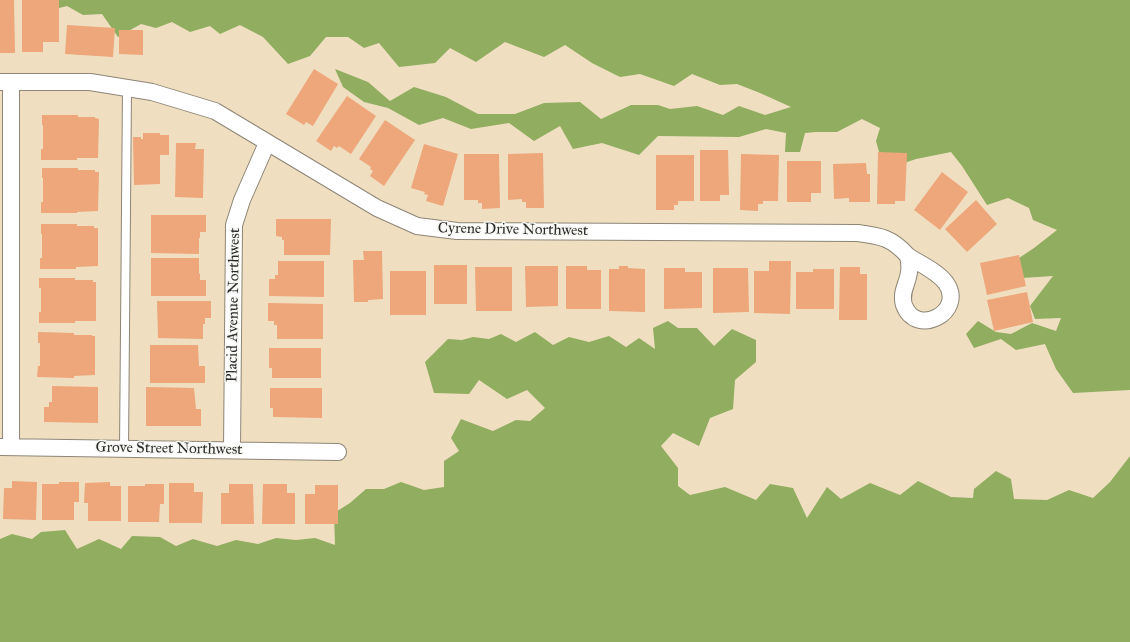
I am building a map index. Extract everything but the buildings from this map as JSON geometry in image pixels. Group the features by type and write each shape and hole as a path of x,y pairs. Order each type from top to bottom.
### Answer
{"street":[{"name":"Cyrene Drive Northwest","path":"6,82 90,82 152,92 215,111 377,208 417,226 457,231 858,233 882,236 899,246 908,256"},
{"path":"6,82 6,447"},
{"name":"Placid Avenue Northwest","path":"232,450 234,225 242,200 267,143"},
{"name":"Grove Street Northwest","path":"6,447 338,452"}],"lane":[{"path":"124,449 127,88"}],"green space":[{"path":"47,0 1130,0 1130,390 1073,393 1056,369 1045,344 1016,350 1001,339 974,348 966,334 978,321 996,332 1011,334 1032,323 1056,331 1061,318 1035,319 1030,306 1053,276 1022,278 1013,262 1057,230 1033,220 1029,208 1008,198 987,205 962,166 951,152 916,159 884,170 876,141 880,128 862,119 837,132 805,133 800,152 785,152 786,133 766,129 739,137 658,136 639,155 602,143 573,149 560,126 534,141 509,123 471,129 443,118 419,125 388,108 364,102 343,87 335,69 368,82 390,101 414,87 446,97 478,114 515,114 544,103 580,102 601,119 631,105 658,105 670,109 697,106 723,115 739,106 765,115 791,107 737,84 720,85 692,74 674,86 640,74 620,77 592,63 565,45 544,57 505,42 476,62 450,48 435,63 399,67 379,43 364,48 348,37 326,37 310,56 288,64 263,37 240,25 220,34 210,26 190,32 172,22 156,28 141,24 118,37 102,14 83,15 67,6 55,9"},
{"path":"668,321 678,328 697,328 714,346 732,329 756,340 756,362 735,380 733,409 710,418 699,446 673,433 661,446 678,468 678,486 690,495 725,487 756,500 770,484 793,488 807,518 827,487 841,499 870,483 900,495 918,481 951,497 973,498 974,489 996,471 1011,479 1014,499 1047,500 1069,490 1093,498 1110,482 1130,456 1130,642 0,642 0,539 12,534 32,539 41,532 65,530 77,549 99,539 121,549 132,536 160,537 176,546 193,539 217,546 236,540 258,544 276,538 296,540 315,538 335,545 334,513 350,503 366,489 384,489 401,482 424,490 444,487 444,461 459,451 451,438 461,419 493,431 516,420 530,421 545,408 527,390 507,399 479,380 469,394 434,393 425,362 448,339 462,340 473,337 489,339 501,334 516,342 535,332 553,345 569,337 589,342 609,336 626,347 639,338 655,349 653,328"}]}
